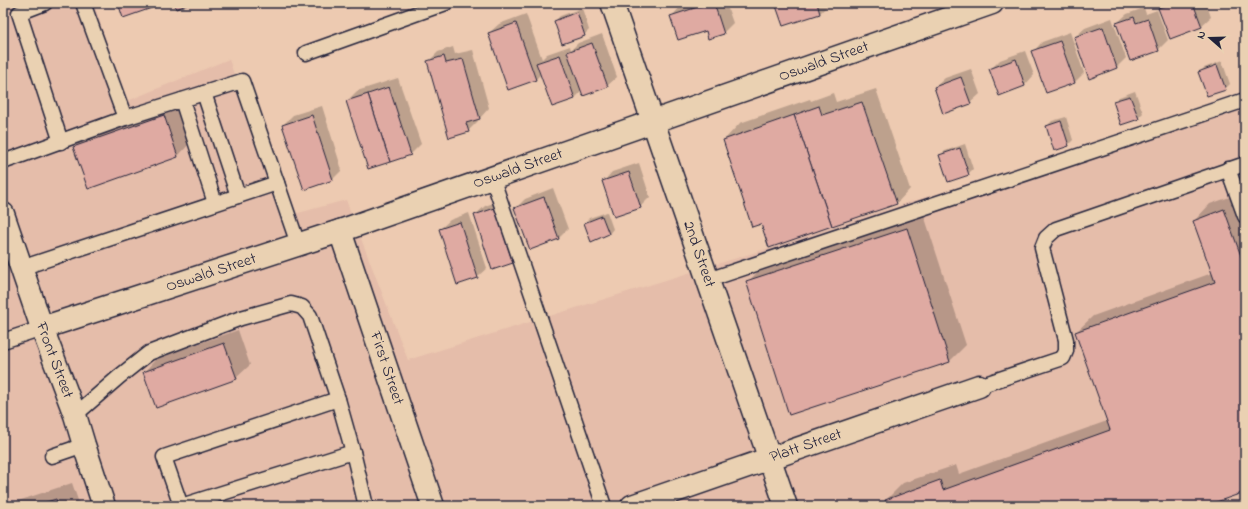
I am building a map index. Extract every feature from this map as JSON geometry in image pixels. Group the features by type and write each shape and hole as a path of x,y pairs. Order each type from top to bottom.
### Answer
{"street":[{"name":"2nd Street","path":"612,3 786,506"},
{"name":"Oswald Street","path":"42,328 340,231 992,3"},
{"name":"Front Street","path":"3,214 42,328 75,415 104,506"},
{"name":"First Street","path":"340,231 433,506"},
{"name":"Platt Street","path":"632,506 979,386"}],"lane":[{"path":"45,3 19,13 61,142"},
{"path":"83,3 125,118"},
{"path":"306,53 446,3"},
{"path":"3,162 125,118 242,81 298,244"},
{"path":"204,93 238,196"},
{"path":"182,100 216,203"},
{"path":"708,280 1245,100"},
{"path":"979,386 1063,358 1066,351 1066,340 1042,248 1046,238 1056,229 1245,164"},
{"path":"1228,169 1245,216"},
{"path":"492,177 604,506"},
{"path":"21,268 277,183"},
{"path":"75,415 120,376 150,353 241,318 291,304 302,307 310,316 338,399 366,506"},
{"path":"3,341 42,328"},
{"path":"338,399 164,457 181,506 353,452"},
{"path":"52,456 84,446"}],"shaded area":[{"path":"3,3 94,3 125,102 229,59 280,218 346,200 408,360 769,248 832,226 1245,99 1245,506 3,506"}],"building":[{"path":"118,3 166,3 123,18"},
{"path":"174,3 192,3 176,9"},
{"path":"345,3 360,3 346,8"},
{"path":"714,3 724,34 708,39 706,31 678,40 670,16"},
{"path":"775,3 817,3 820,14 783,26"},
{"path":"1172,3 1193,3 1202,27 1170,39 1158,8"},
{"path":"577,12 585,36 562,44 554,21"},
{"path":"1134,17 1136,23 1148,19 1159,51 1130,61 1116,23"},
{"path":"516,23 536,80 508,90 488,33"},
{"path":"1103,27 1117,68 1089,79 1074,37"},
{"path":"1060,41 1075,83 1046,93 1031,51"},
{"path":"592,43 608,87 583,96 567,52"},
{"path":"560,55 575,99 552,107 536,63"},
{"path":"444,56 446,63 463,59 480,119 466,123 469,132 449,138 427,61"},
{"path":"1016,59 1025,86 999,96 989,69"},
{"path":"1217,65 1226,90 1207,96 1198,72"},
{"path":"961,77 971,104 943,114 934,87"},
{"path":"389,87 411,155 390,162 368,94"},
{"path":"368,94 390,162 368,169 346,101"},
{"path":"1130,96 1139,119 1121,125 1113,101"},
{"path":"862,102 897,204 832,226 794,115 819,106 822,115"},
{"path":"164,115 178,157 88,189 73,147"},
{"path":"312,115 333,180 304,190 282,125"},
{"path":"794,115 832,226 769,248 761,224 752,227 723,140"},
{"path":"1061,121 1069,146 1054,151 1046,126"},
{"path":"960,148 969,175 948,182 939,155"},
{"path":"629,172 641,208 614,217 602,181"},
{"path":"544,197 559,239 530,250 514,208"},
{"path":"495,208 513,263 492,270 474,215"},
{"path":"1224,209 1245,267 1245,492 1205,506 887,506 885,500 940,480 943,490 1110,430 1075,332 1215,282 1193,221"},
{"path":"602,216 609,234 591,242 584,223"},
{"path":"460,222 478,278 457,285 439,229"},
{"path":"907,228 950,362 789,415 746,281"},
{"path":"224,343 237,379 156,408 143,372"},
{"path":"56,499 58,506 34,506"}]}
